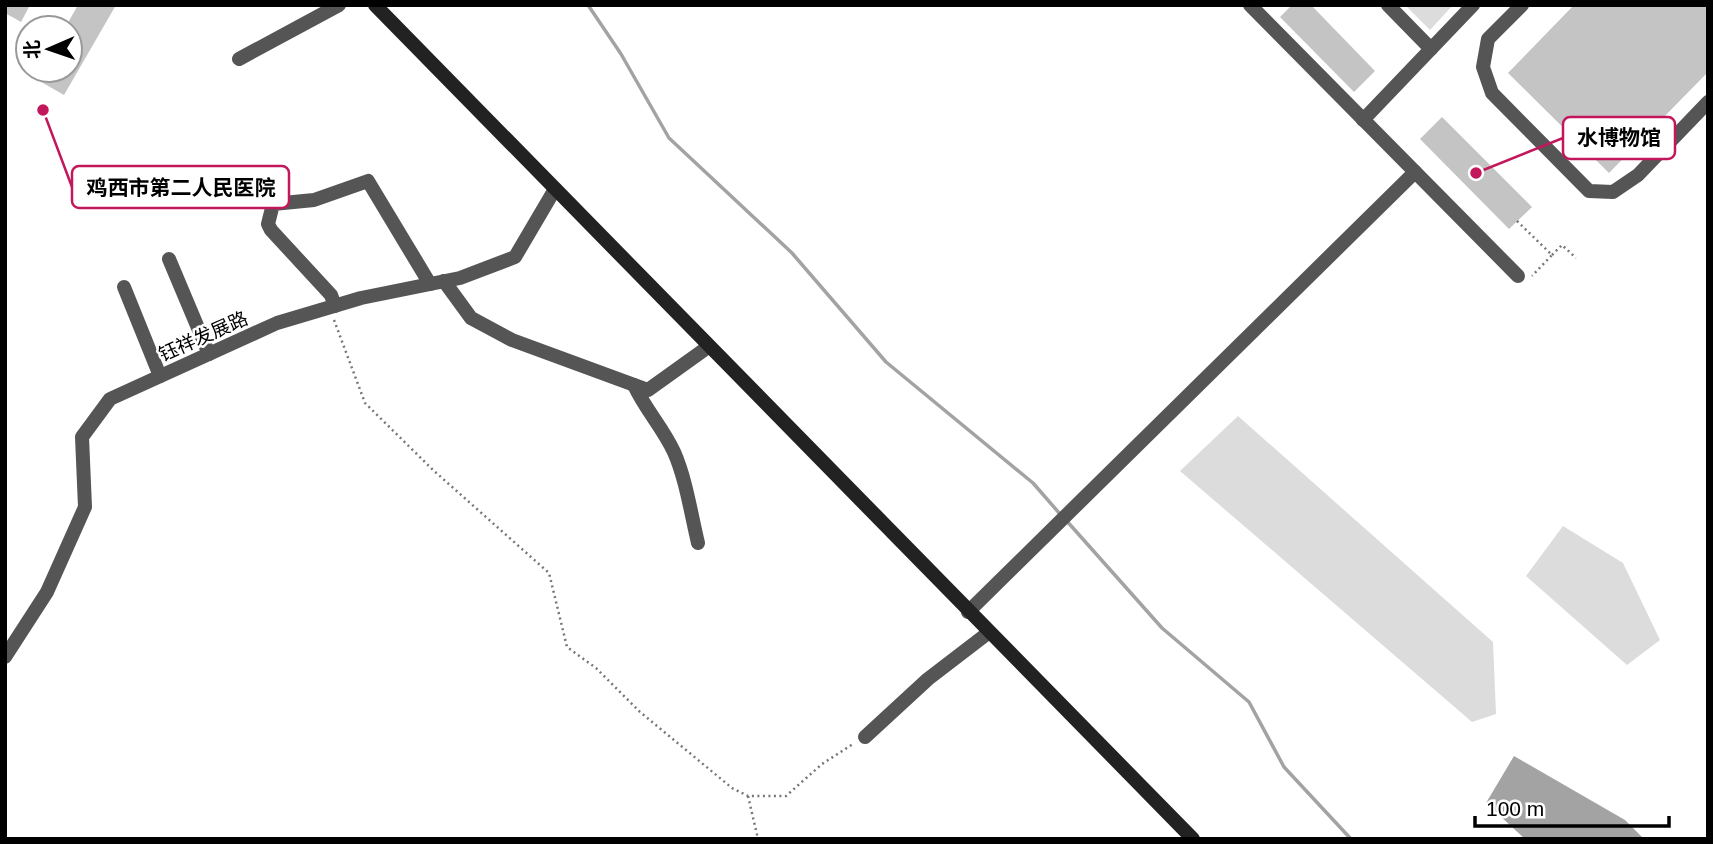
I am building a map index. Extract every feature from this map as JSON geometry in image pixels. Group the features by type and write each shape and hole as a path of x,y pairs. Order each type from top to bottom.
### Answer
{"street":[{"path":"239,59 339,5"},
{"path":"375,5 988,633 1193,839"},
{"path":"1388,5 1431,49"},
{"path":"1363,120 1473,5"},
{"path":"1521,5 1488,39 1483,67 1492,93 1589,191 1613,192 1638,175 1708,102"},
{"path":"1253,6 1518,276"},
{"path":"968,612 1415,172"},
{"path":"332,307 331,295 271,230 268,224 273,204 314,200 368,181 437,283 471,318 512,340 648,390 708,346"},
{"name":"钰祥发展路","path":"5,657 47,592 85,507 82,437 110,399 277,323 332,307 437,283 514,257 555,189"},
{"path":"169,259 209,354"},
{"path":"124,287 160,376"},
{"path":"634,385 644,408 675,455 698,543"},
{"path":"865,737 928,679 988,633"}],"path":[{"path":"1517,221 1552,255"},
{"path":"1518,276 1530,277 1562,244 1576,258"},
{"path":"332,307 365,403 433,470 550,573 567,648 596,668 640,712 748,796 786,796 822,764 865,737"},
{"path":"748,796 758,839"}],"shaded area":[{"path":"1405,5 1453,5 1430,30"},
{"path":"1238,416 1493,642 1496,714 1472,722 1180,471"},
{"path":"1563,526 1623,563 1660,640 1627,665 1526,576"},
{"path":"1514,756 1625,820 1644,839 1525,839 1486,803"}],"building":[{"path":"5,5 30,5 25,14 14,14 14,18 5,13"},
{"path":"78,5 116,5 84,60 84,14 73,14"},
{"path":"1292,5 1311,5 1375,71 1354,92 1280,17"},
{"path":"1574,5 1708,5 1708,72 1609,173 1508,73"},
{"path":"45,84 70,84 64,95"},
{"path":"1442,117 1532,207 1509,229 1420,139"}],"waterway":[{"path":"588,5 621,54 669,138 792,253 886,362 1033,483 1060,514"},
{"path":"1065,519 1162,628 1249,702 1284,767 1351,839"}],"place":[{"name":"鸡西市第二人民医院","path":"43,110"},
{"name":"水博物馆","path":"1476,173"}]}
